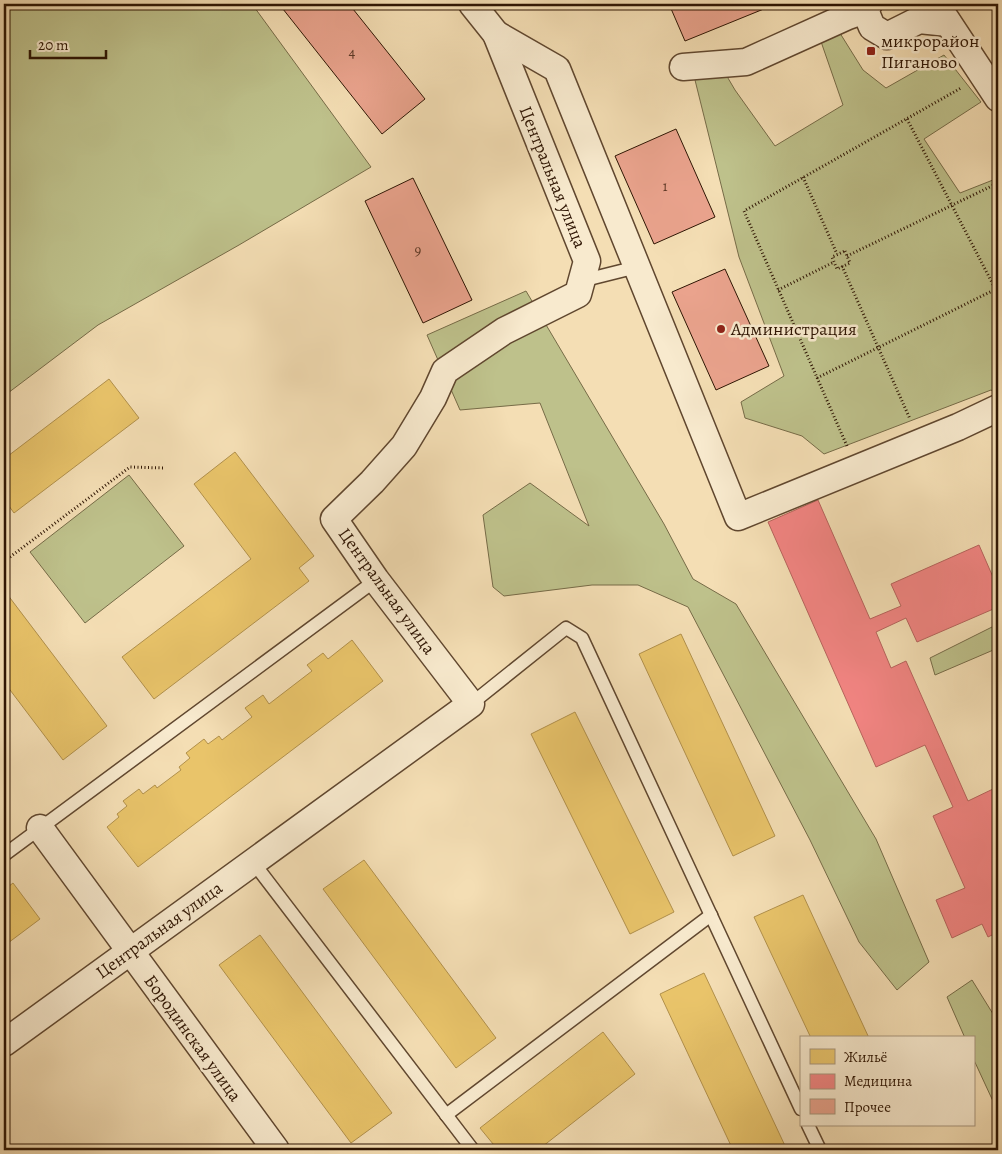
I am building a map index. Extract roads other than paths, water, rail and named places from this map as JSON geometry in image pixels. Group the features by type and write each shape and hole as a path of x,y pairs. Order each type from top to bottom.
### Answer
{"street":[{"name":"Центральная улица","path":"4,1044 471,704 376,580 334,519 372,482 404,446 433,398 445,370 504,332 578,294 587,261 496,34 472,4"},
{"path":"683,67 746,62 867,7 872,27 888,36 919,20 942,14 998,98"},
{"path":"496,34 557,70 738,517 958,427 998,408"},
{"name":"Бородинская улица","path":"40,828 276,1150"}],"lane":[{"path":"581,281 637,267"},
{"path":"4,855 376,580"},
{"path":"471,704 566,628 582,638 800,1107"},
{"path":"253,862 474,1150"},
{"path":"446,1115 711,915"},
{"path":"808,1126 820,1150"}],"place":[{"name":"микрорайон Пиганово","path":"871,51"},
{"name":"Администрация","path":"721,329"}]}
